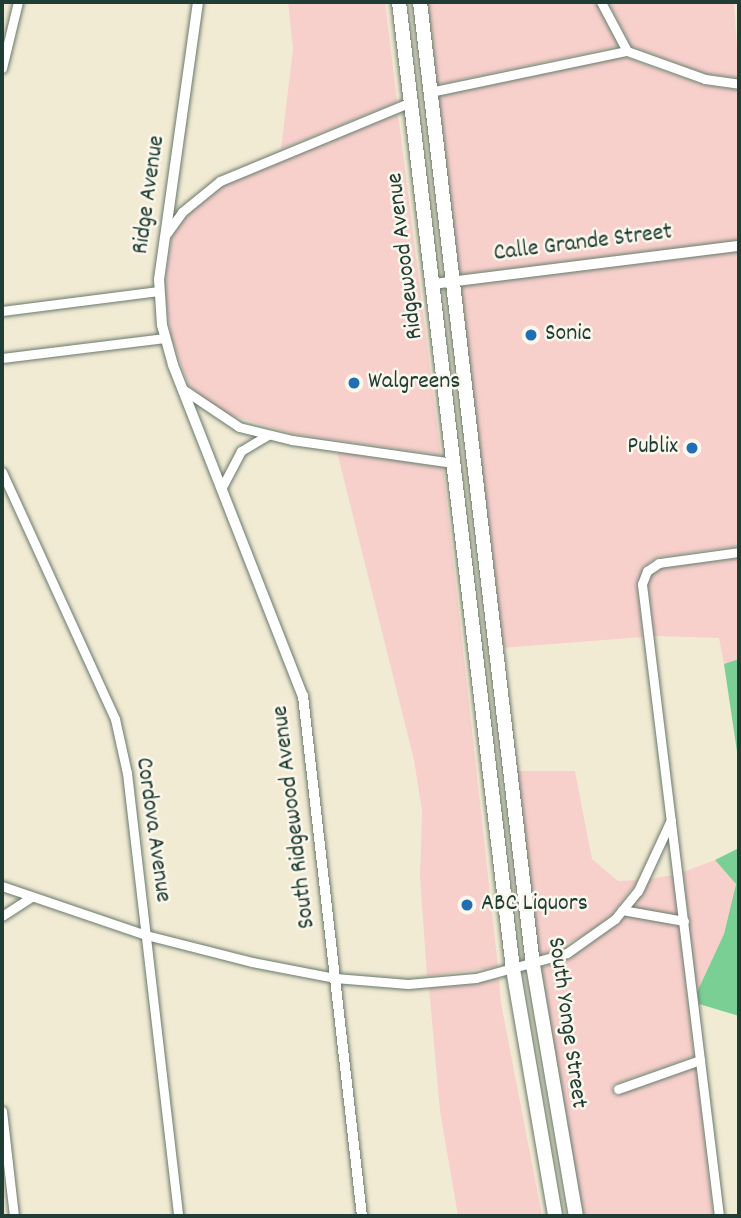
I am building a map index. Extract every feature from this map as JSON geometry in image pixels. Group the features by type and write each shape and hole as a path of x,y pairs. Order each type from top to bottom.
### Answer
{"main road":[{"name":"Ridgewood Avenue","path":"399,2 483,713"},
{"name":"Ridgewood Avenue","path":"420,2 503,710"},
{"path":"473,629 496,652"},
{"name":"South Yonge Street","path":"503,710 533,965 576,1216"},
{"name":"South Yonge Street","path":"483,713 513,969 555,1216"}],"street":[{"path":"2,68 18,2"},
{"name":"Ridge Avenue","path":"184,390 165,338 159,291 198,2"},
{"path":"601,2 627,51"},
{"path":"430,92 627,51 705,79 739,84"},
{"path":"167,233 182,212 219,181 411,102"},
{"name":"Calle Grande Street","path":"433,284 739,246"},
{"path":"2,311 159,291"},
{"path":"2,358 165,338"},
{"path":"184,390 220,418 270,435 453,463"},
{"name":"South Ridgewood Avenue","path":"184,390 303,696 362,1216"},
{"path":"221,489 241,451 270,435"},
{"name":"Cordova Avenue","path":"2,472 115,719 127,773 178,1216"},
{"path":"719,1216 642,584 647,571 659,563 739,552"},
{"path":"2,887 146,935 335,978 408,984 476,978 533,965 576,947 622,910 638,891 671,820"},
{"path":"2,916 31,897"},
{"path":"622,910 684,921"},
{"path":"618,1088 700,1060"},
{"path":"2,1111 14,1216"}],"shaded area":[{"path":"288,2 385,2 397,102 281,149 293,49"},
{"path":"426,2 595,2 619,46 436,85"},
{"path":"608,2 734,2 739,78 706,74 631,46"},
{"path":"624,57 703,85 739,90 739,240 457,275 438,96"},
{"path":"398,114 441,455 294,434 223,413 189,386 171,337 164,290 172,235 186,216 222,186"},
{"path":"739,251 739,546 658,557 644,566 637,585 643,637 501,648 458,286"},
{"path":"303,447 443,467 498,967 427,976 420,877 422,811 414,760 337,452"},
{"path":"739,558 739,659 724,664 719,638 654,636 648,584 651,574 660,568"},
{"path":"515,771 575,771 592,859 618,881 638,880 612,915 587,934 537,957"},
{"path":"715,860 736,883 724,934 697,992 683,872"},
{"path":"673,875 694,1056 612,1085 615,1096 696,1068 713,1216 584,1216 565,1134 539,969 569,958 618,924 649,879"},
{"path":"499,979 501,1003 542,1216 458,1216 440,1111 429,988"}],"green space":[{"path":"739,659 739,765 724,664"},
{"path":"739,848 739,1016 699,1004 697,992 724,934 736,884 715,860"}],"place":[{"name":"Sonic","path":"531,335"},
{"name":"Walgreens","path":"354,383"},
{"name":"Publix","path":"692,448"},
{"name":"ABC Liquors","path":"467,905"}]}
